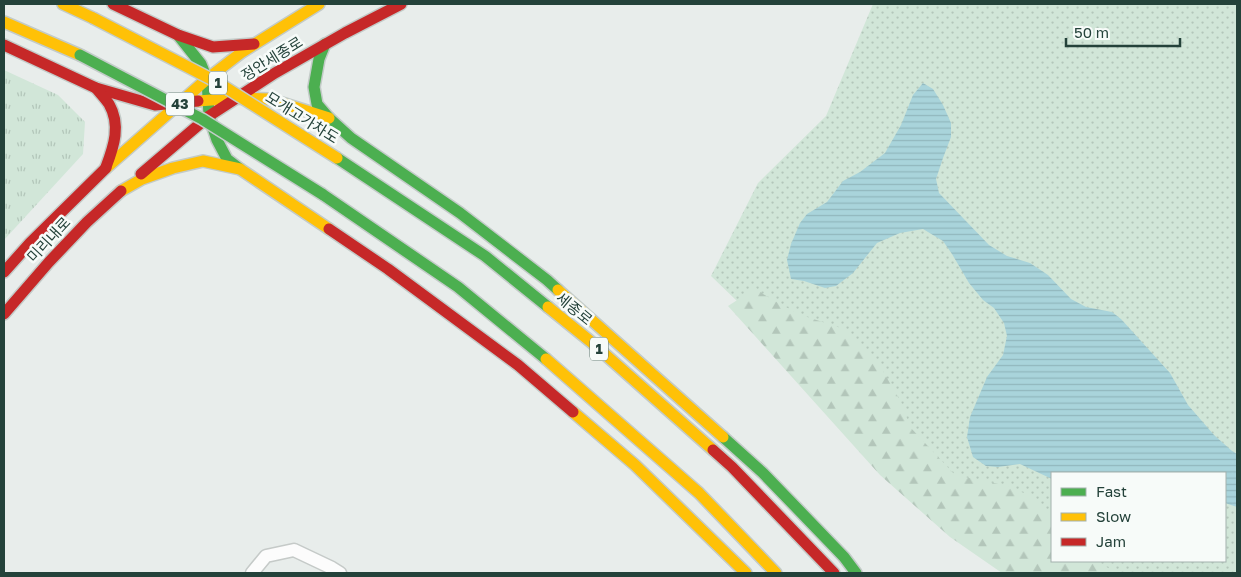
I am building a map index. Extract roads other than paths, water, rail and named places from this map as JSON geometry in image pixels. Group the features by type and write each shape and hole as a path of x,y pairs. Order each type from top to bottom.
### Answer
{"main road":[{"name":"모개고가차도","path":"63,4 217,82 337,158"},
{"path":"113,4 178,35 213,47 255,44"},
{"name":"정안세종로","path":"106,168 207,79 242,52 319,4"},
{"name":"정안세종로","path":"121,191 209,116 275,73 401,4"},
{"path":"4,22 80,55 202,119 322,194 458,287 562,372 699,493 776,573"},
{"path":"178,35 200,64 207,79 209,116 217,140 228,159 388,270 518,365 635,465 746,573"},
{"path":"325,44 319,59 314,87 317,104 329,118 351,138 460,213 547,280 763,473 844,557 856,573"},
{"path":"4,45 96,88 155,105 238,98 269,100 329,118"},
{"path":"96,88 110,105 116,124 116,139 106,168"},
{"name":"세종로","path":"337,158 485,256 590,341 732,467 834,573"},
{"path":"121,191 150,176 203,161 240,169"},
{"name":"미리내로","path":"4,272 44,229 106,168"},
{"name":"미리내로","path":"4,314 86,222 121,191"}],"street":[{"path":"252,573 266,556 294,550 340,573"}],"water":[{"path":"923,83 933,89 951,123 951,137 936,179 939,193 989,245 1007,256 1030,263 1048,275 1071,299 1086,307 1112,312 1121,319 1170,373 1188,405 1214,435 1237,454 1237,507 1226,503 1226,472 1051,472 1051,479 1020,464 998,467 986,466 973,457 967,437 970,417 987,377 1003,355 1007,336 1004,323 994,308 983,300 969,283 943,241 923,229 900,233 877,243 853,273 836,286 825,288 791,279 787,260 791,244 800,223 807,214 827,202 843,181 860,172 885,153 901,125 913,95"}]}
